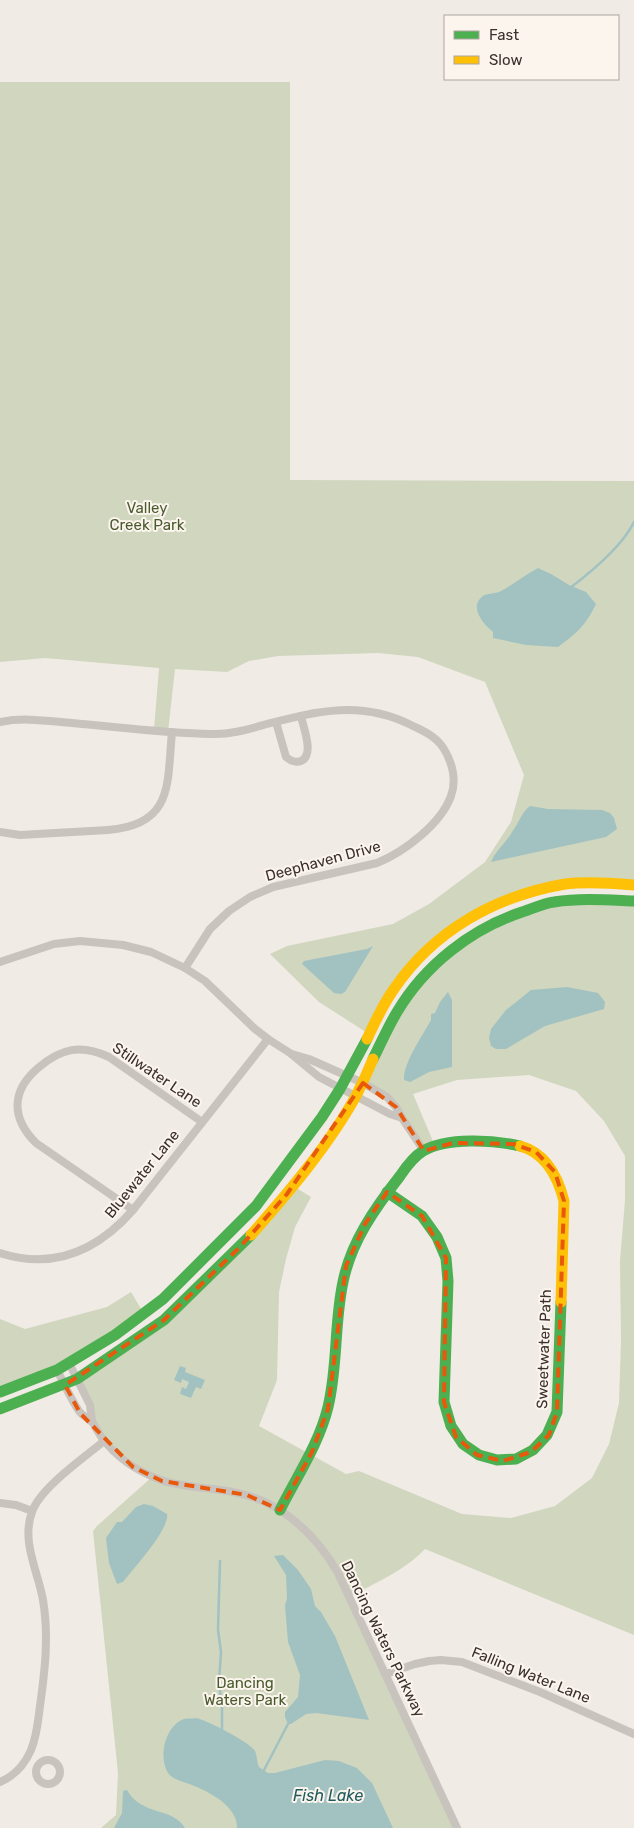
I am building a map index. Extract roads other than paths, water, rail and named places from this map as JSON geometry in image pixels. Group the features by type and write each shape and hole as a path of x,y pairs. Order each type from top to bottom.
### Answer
{"street":[{"name":"Deephaven Drive","path":"0,722 28,720 172,732 226,734 301,716 348,709 374,712 402,720 427,733 442,745 451,763 454,783 449,802 434,822 409,845 392,857 377,862 273,887 250,897 229,911 210,929 185,968"},
{"path":"276,722 286,757 291,761 299,761 306,757 309,749 301,716"},
{"path":"0,832 20,835 116,830 132,827 142,822 158,808 166,792 172,732"},
{"path":"0,1392 57,1370 115,1335 163,1299 256,1206 322,1117 340,1089 384,1003 395,987 432,944 457,926 495,904 550,887 585,883 634,885"},
{"path":"0,1409 77,1379 164,1320 240,1247 287,1194 329,1137 363,1083 398,1010 431,968 465,939 501,918 552,902 586,898 634,901"},
{"path":"0,962 54,944 80,941 135,948 166,958 185,968 211,986 268,1040 290,1053 319,1077 390,1114 402,1118"},
{"name":"Bluewater Lane","path":"0,1253 17,1258 38,1260 55,1258 80,1251 108,1235 133,1210 268,1040"},
{"name":"Stillwater Lane","path":"133,1210 36,1143 26,1134 20,1124 17,1107 18,1097 25,1081 49,1059 61,1052 79,1049 98,1052 109,1057 202,1122"},
{"path":"290,1053 309,1059 363,1083 388,1097 424,1151"},
{"name":"Sweetwater Path","path":"280,1510 312,1452 328,1409 335,1367 340,1297 346,1266 365,1224 388,1192 406,1168 424,1151 442,1144 500,1143 519,1145 536,1152 546,1161 555,1172 562,1187 564,1201 557,1412 554,1424 542,1444 531,1452 518,1458 503,1461 477,1454 456,1438 446,1415 444,1402 448,1281 446,1258 437,1237 422,1216 388,1192"},
{"name":"Dancing Waters Parkway","path":"69,1364 90,1405 92,1421"},
{"name":"Dancing Waters Parkway","path":"57,1370 80,1412 92,1421 104,1441 133,1467 162,1481 247,1495 280,1510 298,1523 330,1560 458,1828"},
{"path":"0,1782 13,1775 27,1758 34,1740 45,1670 46,1646 42,1599 28,1542 32,1511 37,1501 46,1491 104,1441"},
{"path":"0,1503 16,1505 32,1511"},
{"name":"Falling Water Lane","path":"386,1674 429,1661 446,1660 462,1662 532,1689 634,1734"},
{"path":"27,1758 38,1764"}],"water":[{"path":"538,568 586,592 596,604 588,618 575,633 558,647 526,645 493,638 493,632 479,616 477,605 479,600 485,595 501,591"},
{"path":"530,806 548,809 602,810 610,813 614,818 617,829 606,837 491,862"},
{"path":"373,946 345,992 341,994 334,993 302,964 304,961 367,949"},
{"path":"567,987 598,993 605,1002 604,1009 545,1026 506,1049 496,1049 491,1046 489,1038 491,1029 506,1010 531,990"},
{"path":"448,992 452,1000 452,1067 429,1072 410,1082 404,1080 407,1066 414,1049 431,1020 431,1014 435,1013 440,1002"},
{"path":"180,1366 186,1368 185,1372 205,1380 201,1389 196,1387 191,1398 180,1394 182,1387 186,1389 189,1382 182,1379 181,1383 174,1380"},
{"path":"144,1504 153,1506 167,1514 166,1521 157,1539 142,1559 123,1582 117,1584 109,1563 106,1538 117,1522 122,1522 136,1507"},
{"path":"283,1555 298,1570 311,1589 315,1606 321,1612 335,1636 369,1720 316,1713 306,1714 288,1724 285,1712 298,1697 300,1675 288,1642 285,1605 287,1599 286,1575 274,1556"},
{"name":"Fish Lake","path":"196,1718 208,1722 252,1747 256,1753 259,1767 268,1773 275,1773 325,1760 339,1761 357,1768 372,1783 393,1828 237,1828 233,1813 222,1801 199,1788 173,1777 168,1773 165,1766 165,1743 172,1728 184,1719"},
{"path":"127,1790 140,1804 173,1817 180,1821 185,1828 114,1828 122,1813 123,1791"}],"waterway":[{"path":"570,588 614,549 634,522"},
{"path":"220,1561 218,1630 221,1652 219,1682 222,1729"},
{"path":"264,1770 288,1724"}],"park label":[{"name":"Valley Creek Park","path":"147,516"},
{"name":"Dancing Waters Park","path":"245,1692"}]}
